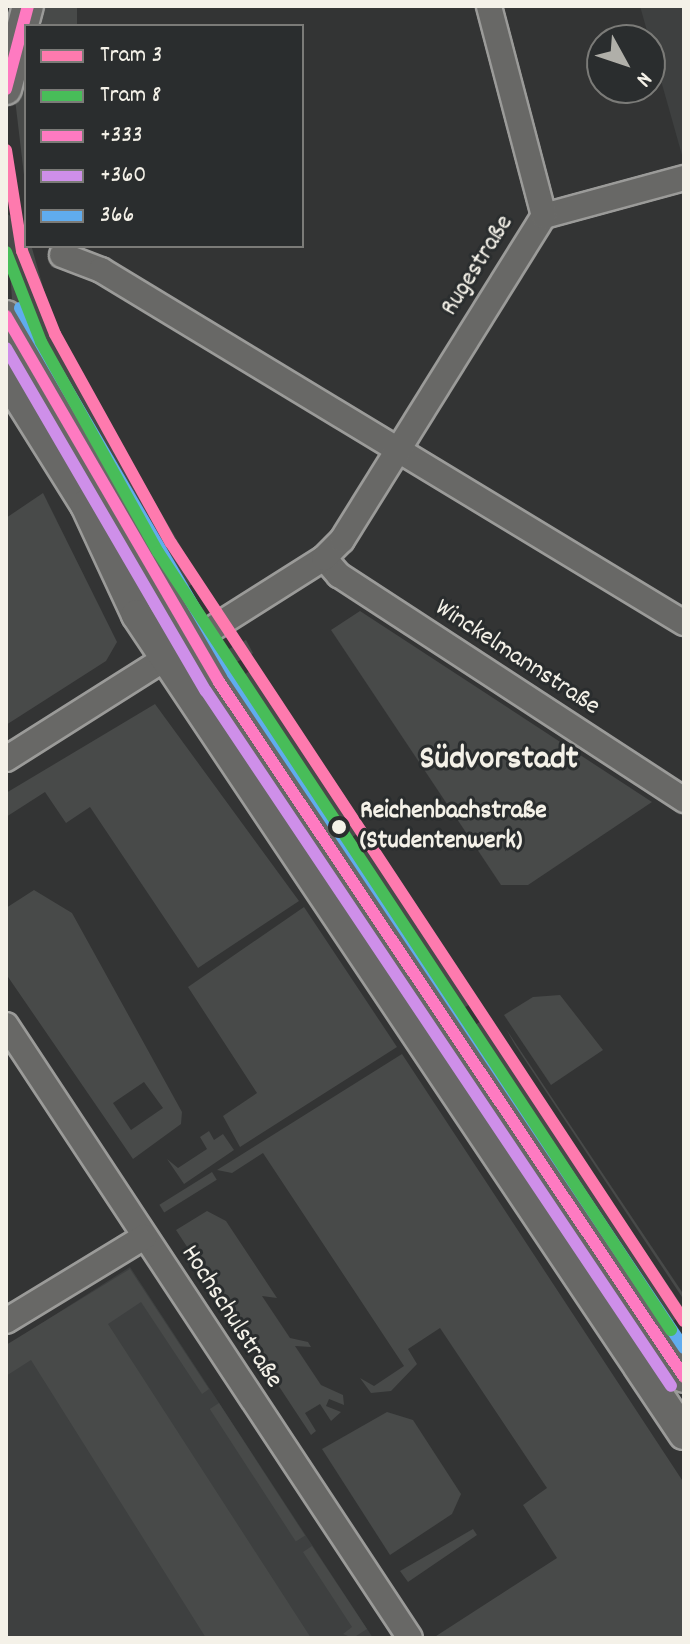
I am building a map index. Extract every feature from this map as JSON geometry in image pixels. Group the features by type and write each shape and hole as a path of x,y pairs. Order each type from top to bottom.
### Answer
{"main road":[{"path":"6,89 28,6"},
{"path":"6,316 194,641 684,1377"},
{"path":"6,377 86,505 165,658 684,1434"}],"street":[{"name":"Rugestraße","path":"324,558 397,450 544,216 489,6"},
{"path":"544,216 684,178"},
{"path":"62,255 101,270 684,623"},
{"path":"6,759 324,558"},
{"name":"Winckelmannstraße","path":"324,558 339,575 684,800"},
{"name":"Hochschulstraße","path":"6,1025 410,1638"},
{"path":"6,1321 144,1237"}],"shaded area":[{"path":"42,6 77,6 77,24 42,24"},
{"path":"640,6 684,6 684,155 666,98 666,24 645,24"},
{"path":"24,78 24,175 15,99"},
{"path":"6,213 24,226 24,248 32,248 51,315 83,380 200,579 177,594 12,299"},
{"path":"43,493 117,642 106,661 6,725 6,518"},
{"path":"360,611 652,802 528,885 501,885 331,630"},
{"path":"246,640 253,653 224,669 217,655"},
{"path":"257,666 366,828 352,837 243,676"},
{"path":"155,704 299,901 198,968 90,807 66,823 45,792 6,817 6,793"},
{"path":"369,838 476,1000 455,1014 354,862 361,858 355,847"},
{"path":"34,890 72,913 182,1112 181,1124 133,1159 6,974 6,908","holes":["144,1082 163,1108 131,1130 113,1103"]},
{"path":"304,907 397,1047 240,1147 223,1116 257,1093 188,987"},
{"path":"560,995 603,1050 551,1085 504,1015 533,997"},
{"path":"487,1017 684,1309 684,1314 665,1327 465,1032"},
{"path":"506,1029 684,1295 684,1300 515,1045"},
{"path":"402,1054 684,1483 684,1638 433,1638 557,1558 523,1505 547,1488 440,1328 408,1349 417,1364 391,1391 371,1393 360,1378 374,1386 404,1366 263,1153 232,1173 217,1170"},
{"path":"209,1131 214,1140 223,1134 234,1150 184,1184 167,1159 178,1168 207,1149 200,1137"},
{"path":"212,1172 217,1180 164,1212 159,1205"},
{"path":"207,1211 226,1221 277,1298 262,1296 290,1338 308,1342 311,1347 295,1346 321,1385 343,1395 344,1405 329,1399 326,1406 341,1412 331,1421 320,1404 305,1413 316,1431 311,1435 176,1230"},
{"path":"130,1267 373,1638 6,1638 6,1346"},
{"path":"130,1269 209,1389 202,1394 141,1302 108,1324 311,1638 206,1638 31,1360 6,1376 6,1345"},
{"path":"219,1403 305,1536 296,1542 210,1409"},
{"path":"387,1412 413,1420 461,1494 452,1514 390,1555 322,1449"},
{"path":"473,1529 477,1535 408,1582 400,1571"},
{"path":"312,1546 367,1629 353,1638 343,1634 352,1627 303,1552"}],"tram line":[{"name":"3","path":"6,150 22,251 55,334 171,543 684,1321"},
{"name":"8","path":"6,252 41,342 158,552 671,1330"}],"transit line":[{"name":"+333","path":"6,89 28,6"},
{"name":"366","path":"20,308 233,674 684,1348"},
{"name":"+333","path":"6,316 219,682 684,1377"},
{"name":"+360","path":"6,348 206,691 671,1386"}],"place":[{"name":"Reichenbachstraße (Studentenwerk)","path":"339,827"}],"district":[{"name":"Südvorstadt","path":"499,761"}]}
